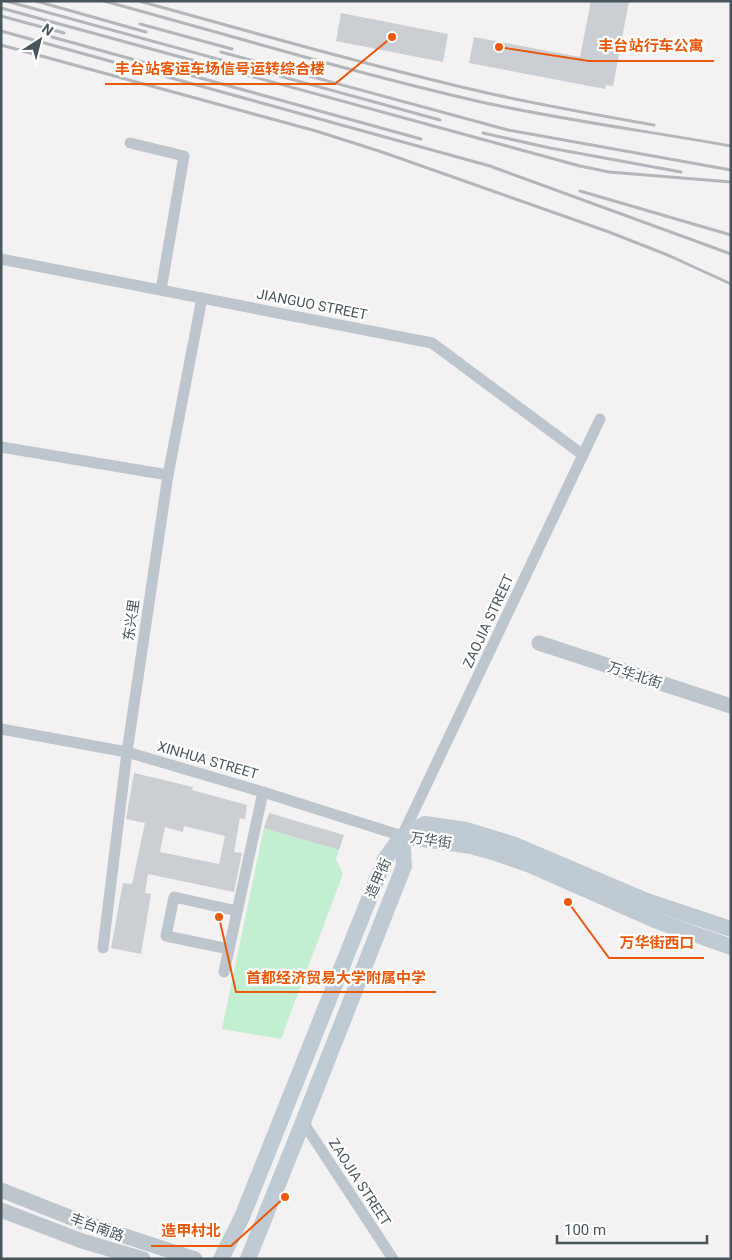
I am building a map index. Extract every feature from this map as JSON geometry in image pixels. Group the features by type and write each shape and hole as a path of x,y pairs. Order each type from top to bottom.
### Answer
{"main road":[{"name":"万华街","path":"402,836 424,824 466,830 515,845 647,901 731,928"},
{"name":"万华街","path":"402,836 471,846 496,853 658,921 731,947"},
{"name":"造甲街","path":"248,1259 404,866 402,836"},
{"name":"造甲街","path":"221,1259 242,1217 385,859 402,836"}],"street":[{"path":"130,142 184,156 161,290"},
{"name":"JIANGUO STREET","path":"1,259 432,343 583,455"},
{"name":"东兴里","path":"103,948 127,752 168,475 202,298"},
{"name":"ZAOJIA STREET","path":"402,836 600,419"},
{"path":"1,447 168,475"},
{"name":"万华北街","path":"539,643 731,706"},
{"name":"XINHUA STREET","path":"1,730 127,752 402,836"},
{"path":"224,972 263,792"},
{"path":"229,949 166,936 174,897 237,911"},
{"name":"ZAOJIA STREET","path":"303,1122 393,1259"},
{"name":"丰台南路","path":"1,1190 82,1222 195,1259"},
{"name":"丰台南路","path":"1,1210 82,1241 143,1259"}],"green space":[{"path":"264,828 339,850 336,859 343,874 281,1039 222,1029"}],"building":[{"path":"591,1 629,1 613,86 606,85 605,89 469,63 474,37 580,57"},
{"path":"341,13 448,34 443,62 336,41"},
{"path":"134,773 193,787 192,790 247,805 245,819 240,818 234,852 242,853 234,892 148,874 145,893 151,894 141,954 111,948 123,883 132,884 145,823 126,819","holes":["184,826 225,836 219,864 160,852 165,827 183,832"]},
{"path":"269,813 344,835 339,850 264,828"}],"railway":[{"path":"6,1 440,120"},
{"path":"36,1 146,32"},
{"path":"104,1 433,91 574,120 731,146"},
{"path":"139,1 440,82 590,114 654,125"},
{"path":"1,8 580,166 609,172 731,182"},
{"path":"1,16 64,33"},
{"path":"140,24 232,49"},
{"path":"1,31 490,166 731,254"},
{"path":"52,37 421,139"},
{"path":"1,45 316,131 382,152 609,232 670,256 731,284"},
{"path":"221,52 508,130 731,170"},
{"path":"483,133 550,148 681,172"},
{"path":"580,191 731,235"}],"place":[{"name":"丰台站客运车场信号运转综合楼","path":"392,37"},
{"name":"丰台站行车公寓","path":"499,47"},
{"name":"万华街西口","path":"568,902"},
{"name":"首都经济贸易大学附属中学","path":"219,917"},
{"name":"造甲村北","path":"285,1197"}]}
